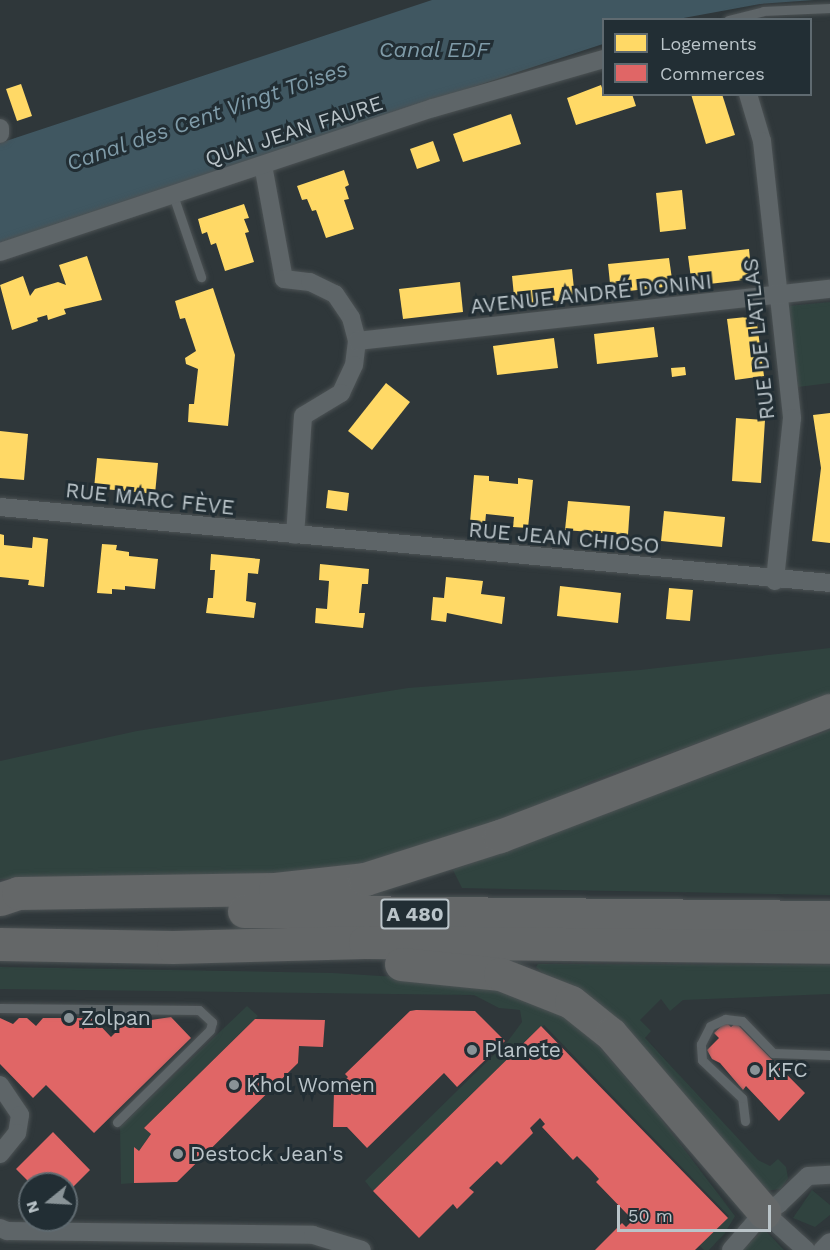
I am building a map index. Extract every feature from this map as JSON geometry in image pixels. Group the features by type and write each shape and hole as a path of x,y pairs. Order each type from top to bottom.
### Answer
{"highway":[{"path":"0,899 18,893 275,889 365,879 500,837 826,710"},
{"name":"A 480","path":"0,906 830,917"},
{"name":"A 480","path":"0,944 173,946 365,942 830,947"},
{"path":"173,946 214,957 470,969 515,979 571,1002 611,1034 764,1212"}],"street":[{"name":"QUAI JEAN FAURE","path":"0,252 433,108 602,59"},
{"name":"RUE DE L'ATLAS","path":"749,96 762,141 792,418 775,580"},
{"path":"0,128 0,134"},
{"path":"263,165 284,279 310,282 334,294 351,318 357,341 354,365 341,393 303,416 295,536"},
{"name":"AVENUE ANDRÉ DONINI","path":"357,341 830,290"},
{"name":"RUE MARC FÈVE","path":"0,507 295,536"},
{"name":"RUE JEAN CHIOSO","path":"295,536 775,580 830,583"},
{"path":"0,1085 20,1115 18,1133 0,1154"},
{"path":"730,1250 764,1212 779,1204 808,1176 830,1175"},
{"path":"764,1212 809,1250 830,1242"},
{"path":"0,1228 7,1231 313,1235 362,1250"}],"lane":[{"path":"736,18 763,11 830,8"},
{"path":"173,195 201,277"},
{"path":"0,1008 199,1010 212,1022 210,1030 117,1122"},
{"path":"745,1121 742,1098 702,1060 701,1044 710,1026 725,1019 742,1021 773,1053 830,1055"}],"green space":[{"path":"830,302 830,383 798,387 788,306"},
{"path":"830,648 830,695 590,782 551,802 403,857 339,868 232,876 0,879 0,761 137,731 408,688 640,670"},
{"path":"830,730 830,895 462,888 453,870"},
{"path":"538,964 830,965 830,994 683,1000 670,1011 661,999 640,1020 651,1031 645,1038 758,1160 770,1166 778,1159 786,1167 788,1178 781,1189 765,1191 536,967"},
{"path":"0,967 333,973 476,982 576,1020 658,1115 735,1216 725,1233 709,1250 704,1250 699,1245 729,1216 544,1025 373,1191 365,1181 508,1041 522,1022 520,1010 499,1008 474,995 0,989"},
{"path":"247,1006 258,1016 144,1128 151,1134 139,1151 134,1148 134,1183 121,1184 120,1127"},
{"path":"812,1190 830,1205 830,1215 815,1227 793,1218"},
{"path":"764,1229 784,1250 743,1250"}],"water":[{"name":"Canal EDF","path":"432,0 814,0 760,4 683,18 602,18 602,44 0,243 0,143"}],"building: Logements":[{"path":"21,84 32,116 17,121 6,89"},
{"path":"601,85 602,96 633,96 636,106 576,125 567,98"},
{"path":"692,96 723,96 735,135 706,144"},
{"path":"511,114 521,144 463,162 453,134"},
{"path":"433,141 440,161 417,169 410,149"},
{"path":"344,170 349,185 345,187 349,199 344,200 354,229 326,238 316,210 312,211 307,199 302,200 297,186"},
{"path":"682,190 686,229 660,232 656,193"},
{"path":"244,204 249,218 244,219 249,232 245,233 254,262 225,271 216,243 211,245 207,232 202,234 198,219"},
{"path":"749,249 752,279 692,286 688,256"},
{"path":"87,256 102,300 64,309 66,314 48,320 47,315 37,318 38,321 12,330 0,285 23,276 30,296 35,289 58,282 66,285 59,265"},
{"path":"669,258 673,286 611,293 608,264"},
{"path":"572,269 575,299 515,306 512,276"},
{"path":"460,282 463,312 403,319 399,289"},
{"path":"213,288 235,355 228,426 188,422 189,404 194,404 198,369 186,364 185,358 196,351 185,318 180,319 175,301"},
{"path":"756,316 764,376 735,380 727,319"},
{"path":"654,327 658,357 597,364 594,334"},
{"path":"554,338 558,368 497,375 493,346"},
{"path":"685,367 686,375 672,377 671,368"},
{"path":"386,383 410,402 372,450 348,431"},
{"path":"830,413 830,543 812,541 821,468 813,415"},
{"path":"736,418 765,420 761,483 732,481"},
{"path":"0,431 28,434 24,480 0,478"},
{"path":"97,458 158,463 155,494 94,488"},
{"path":"474,475 489,476 489,481 518,484 518,478 533,480 528,528 513,527 514,517 486,514 485,524 470,522"},
{"path":"328,490 349,493 347,511 326,508"},
{"path":"568,501 630,506 628,535 565,530"},
{"path":"664,511 725,517 722,547 661,541"},
{"path":"0,534 4,535 4,545 32,548 33,537 48,539 44,587 28,585 29,580 0,577"},
{"path":"102,544 117,545 116,550 129,552 129,556 158,559 155,589 125,586 125,590 112,589 112,594 97,593"},
{"path":"211,554 260,559 258,574 248,573 246,601 256,603 254,618 206,613 208,598 213,598 215,570 210,570"},
{"path":"320,564 369,569 368,584 362,584 359,613 365,613 363,628 315,623 316,608 327,609 329,581 319,580"},
{"path":"446,577 483,581 481,594 505,597 502,624 447,613 446,622 431,620 433,597 444,598"},
{"path":"560,586 621,593 618,623 557,616"},
{"path":"669,588 693,590 690,621 666,619"}],"building: Commerces":[{"path":"410,1011 475,1011 505,1041 457,1087 444,1073 367,1148 347,1127 333,1127 334,1091 348,1077 345,1074"},
{"path":"131,1017 151,1020 171,1017 191,1038 94,1133 46,1085 33,1098 0,1064 0,1018 13,1024 19,1018 27,1018 36,1026 43,1018 93,1018 111,1037"},
{"path":"255,1019 325,1020 323,1047 299,1046 298,1063 177,1182 134,1183 134,1147 139,1151 151,1134 144,1128"},
{"name":"KFC","path":"726,1022 731,1027 736,1023 805,1093 779,1121 746,1086 743,1090 720,1063 712,1059 707,1050 719,1038 714,1033"},
{"path":"541,1026 728,1218 695,1250 595,1250 622,1223 626,1227 638,1215 631,1212 628,1215 596,1182 599,1179 590,1169 577,1156 573,1160 542,1127 545,1124 540,1118 530,1128 533,1133 501,1165 497,1161 469,1188 474,1192 457,1209 453,1204 419,1238 373,1191"},
{"path":"53,1132 90,1170 78,1182 78,1172 19,1172 16,1169"}],"place":[{"name":"Zolpan","path":"69,1018"},
{"name":"Planete","path":"472,1050"},
{"name":"KFC","path":"755,1070"},
{"name":"Khol Women","path":"234,1085"},
{"name":"Destock Jean's","path":"178,1154"}],"water label":[{"name":"Canal des Cent Vingt Toises","path":"207,116"}]}
